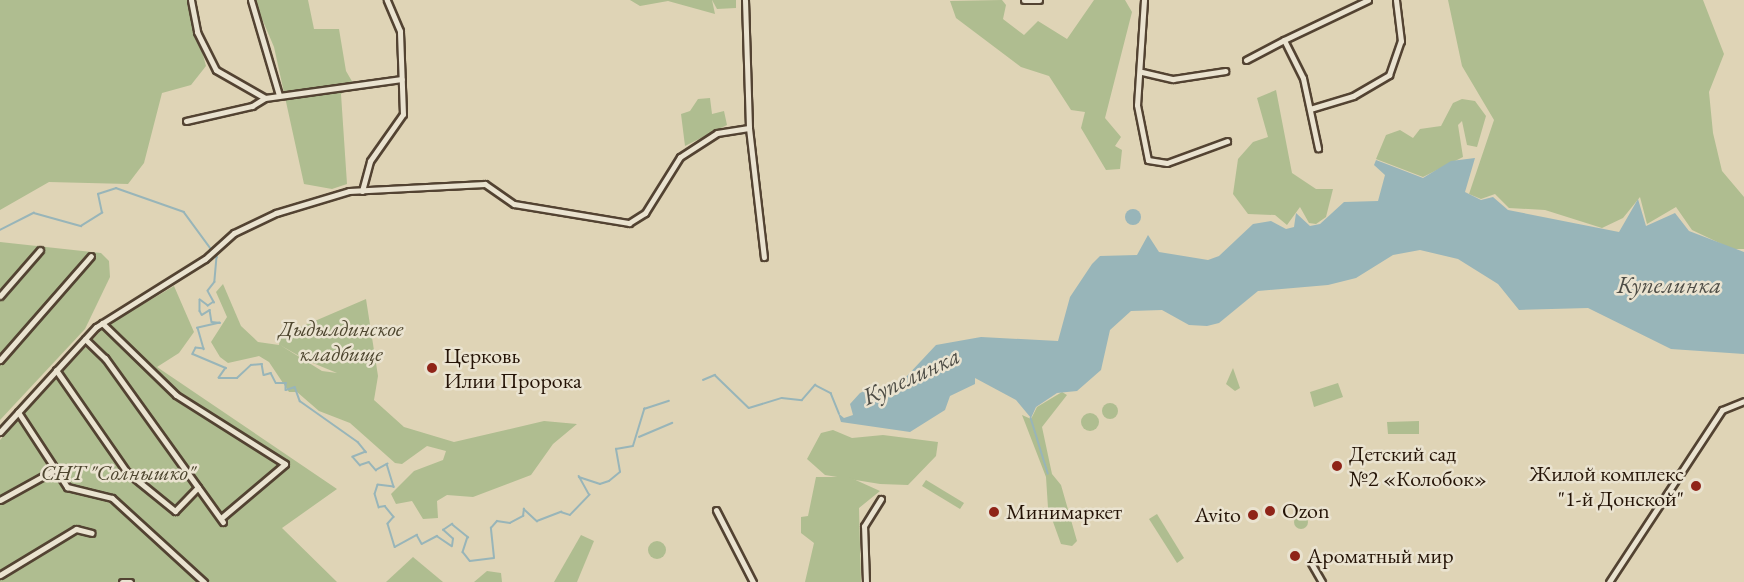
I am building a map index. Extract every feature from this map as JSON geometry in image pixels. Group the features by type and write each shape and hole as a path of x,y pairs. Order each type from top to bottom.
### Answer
{"street":[{"path":"191,0 198,32 216,70 265,98"},
{"path":"251,0 279,95"},
{"path":"362,191 370,161 403,114 400,31 387,0"},
{"path":"745,0 749,128 764,257"},
{"path":"1024,0 1039,0"},
{"path":"1144,0 1142,72 1137,105 1151,164 1227,141"},
{"path":"1246,60 1368,0"},
{"path":"1310,109 1353,96 1389,75 1401,41 1396,0"},
{"path":"1284,40 1303,78 1318,148"},
{"path":"1142,72 1173,79 1225,71"},
{"path":"186,121 252,106 265,98 279,95 402,80"},
{"path":"0,432 102,323 211,255 234,233 276,213 362,191 485,184 514,204 629,223 645,213 680,157 717,133 749,128"},
{"path":"0,296 40,250"},
{"path":"0,360 91,256"},
{"path":"85,339 105,358 222,520 285,464 176,395 102,323"},
{"path":"56,370 127,472 175,511 198,487"},
{"path":"1610,582 1722,410 1744,401"},
{"path":"18,412 68,487 112,498 204,582"},
{"path":"0,500 56,469"},
{"path":"866,582 864,526 881,499"},
{"path":"716,510 753,582"},
{"path":"0,574 76,530 92,532"},
{"path":"1311,563 1322,582"},
{"path":"122,582 130,582"}],"green space":[{"path":"0,0 188,0 206,66 191,85 162,93 144,163 128,184 49,182 0,210"},
{"path":"254,0 308,0 314,29 339,29 346,71 353,83 341,94 347,184 332,189 304,184 274,47"},
{"path":"630,0 712,0 715,14 668,1 640,6"},
{"path":"712,0 736,0 736,8 717,9"},
{"path":"1002,0 1006,5 1003,19 1024,35 1038,21 1067,39 1094,0 1125,0 1132,12 1105,118 1121,137 1115,146 1122,150 1120,169 1106,170 1081,128 1085,112 1071,110 1049,76 1021,67 956,18 950,1"},
{"path":"1448,0 1703,0 1724,54 1709,92 1713,133 1722,171 1744,197 1744,249 1732,249 1692,230 1676,207 1647,224 1640,197 1623,218 1602,228 1545,210 1509,208 1495,194 1481,199 1469,194 1494,120 1462,66"},
{"path":"1276,90 1292,173 1316,189 1333,189 1326,217 1316,224 1309,223 1300,207 1287,225 1275,215 1248,214 1233,194 1238,159 1253,142 1268,137 1257,98"},
{"path":"710,98 712,114 724,111 727,125 685,146 681,114 690,111 698,99"},
{"path":"1462,99 1475,101 1486,116 1477,147 1467,145 1462,121 1458,125 1463,157 1423,177 1376,159 1386,135 1400,130 1413,138 1420,129 1441,126 1453,103"},
{"path":"0,242 101,253 109,261 110,277 85,329 0,420"},
{"name":"Дыдылдинское кладбище","path":"223,284 241,326 258,342 279,345 280,336 366,299 378,376 374,400 404,427 454,442 544,421 577,424 553,444 531,475 473,497 447,495 437,501 438,518 423,519 412,501 396,504 391,494 414,471 443,460 446,451 427,446 402,464 395,463 350,423 319,411 297,392 289,392 269,362 259,356 228,363 220,357 211,342 227,317 216,292","holes":["280,345 308,361 337,373 322,371"]},
{"name":"СНТ \"Солнышко\"","path":"174,286 194,332 179,353 157,367 337,489 282,528 337,582 0,582 0,440 103,328"},
{"path":"1233,368 1240,388 1235,391 1226,384"},
{"path":"1338,383 1343,397 1314,407 1310,392"},
{"path":"1062,392 1067,395 1042,427 1052,474 1061,485 1077,541 1072,546 1061,544 1048,508 1046,477 1022,415 1031,419 1037,407"},
{"path":"1110,403 1118,411 1110,419 1102,411"},
{"path":"1086,413 1094,413 1099,418 1097,429 1086,431 1081,426 1081,418"},
{"path":"1419,421 1419,434 1388,434 1387,422"},
{"path":"833,430 852,438 883,435 938,442 936,456 908,485 880,484 825,475 807,459 821,433"},
{"path":"816,477 849,477 880,491 859,508 861,582 805,582 814,543 801,533 801,517 808,516"},
{"path":"926,480 964,503 960,509 922,486"},
{"path":"1157,514 1184,558 1177,563 1149,519"},
{"path":"1301,515 1306,517 1308,522 1306,527 1301,529 1296,527 1294,522 1296,517"},
{"path":"581,535 594,541 577,582 554,582"},
{"path":"653,541 661,541 666,546 664,557 653,559 648,554 648,546"},
{"path":"413,557 443,582 386,582"},
{"path":"487,571 501,573 502,582 474,582"}],"water":[{"name":"Купелинка","path":"1475,158 1465,192 1481,200 1493,197 1508,210 1619,232 1638,199 1646,226 1675,213 1689,231 1744,252 1744,354 1671,349 1588,308 1519,310 1498,284 1458,259 1420,250 1393,255 1356,278 1328,285 1258,291 1219,323 1207,326 1189,325 1162,310 1131,311 1110,330 1101,370 1077,391 1057,393 1036,407 1031,418 1016,400 975,378 975,384 950,396 945,410 910,432 841,422 838,413 844,418 853,415 850,404 860,393 870,388 892,397 901,391 906,377 936,345 981,337 1058,341 1070,297 1092,264 1100,256 1137,255 1148,235 1159,252 1208,260 1219,256 1253,224 1271,221 1286,229 1294,227 1296,213 1310,226 1320,224 1344,202 1378,201 1385,175 1374,165 1376,160 1423,178 1451,161"},
{"path":"1130,209 1136,209 1141,217 1139,223 1130,225 1125,220 1125,214"}],"waterway":[{"name":"Купелинка","path":"0,230 34,213 81,226 102,213 98,194 116,188 184,212 217,257 215,282 208,291 214,302 208,306 200,300 200,311 202,315 210,310 212,322 220,323 198,328 204,349 196,348 193,354 226,368 219,378 237,378 251,365 262,364 264,375 271,373 276,383 286,383 286,390 295,387 300,401 358,442 366,452 353,457 360,465 369,462 376,470 387,464 394,487 378,485 375,494 379,507 385,506 394,517 388,524 395,547 417,535 422,544 437,536 452,546 453,539 443,530 452,524 468,537 463,552 470,561 494,558 491,528 497,521 510,523 523,516 524,509 537,521 561,512 570,515 589,495 579,477 600,484 609,481 620,472 616,449 633,446 644,409 669,401"},
{"name":"Купелинка","path":"703,380 715,375 749,408 782,398 802,400 815,385 831,393 839,413"},
{"path":"1031,418 1048,473"},
{"path":"639,437 672,423"}],"place":[{"name":"Церковь Илии Пророка","path":"432,368"},
{"name":"Детский сад №2 «Колобок»","path":"1337,466"},
{"name":"Жилой комплекс \"1-й Донской\"","path":"1696,486"},
{"name":"Ozon","path":"1270,511"},
{"name":"Минимаркет","path":"994,512"},
{"name":"Avito","path":"1253,515"},
{"name":"Ароматный мир","path":"1295,556"}]}
